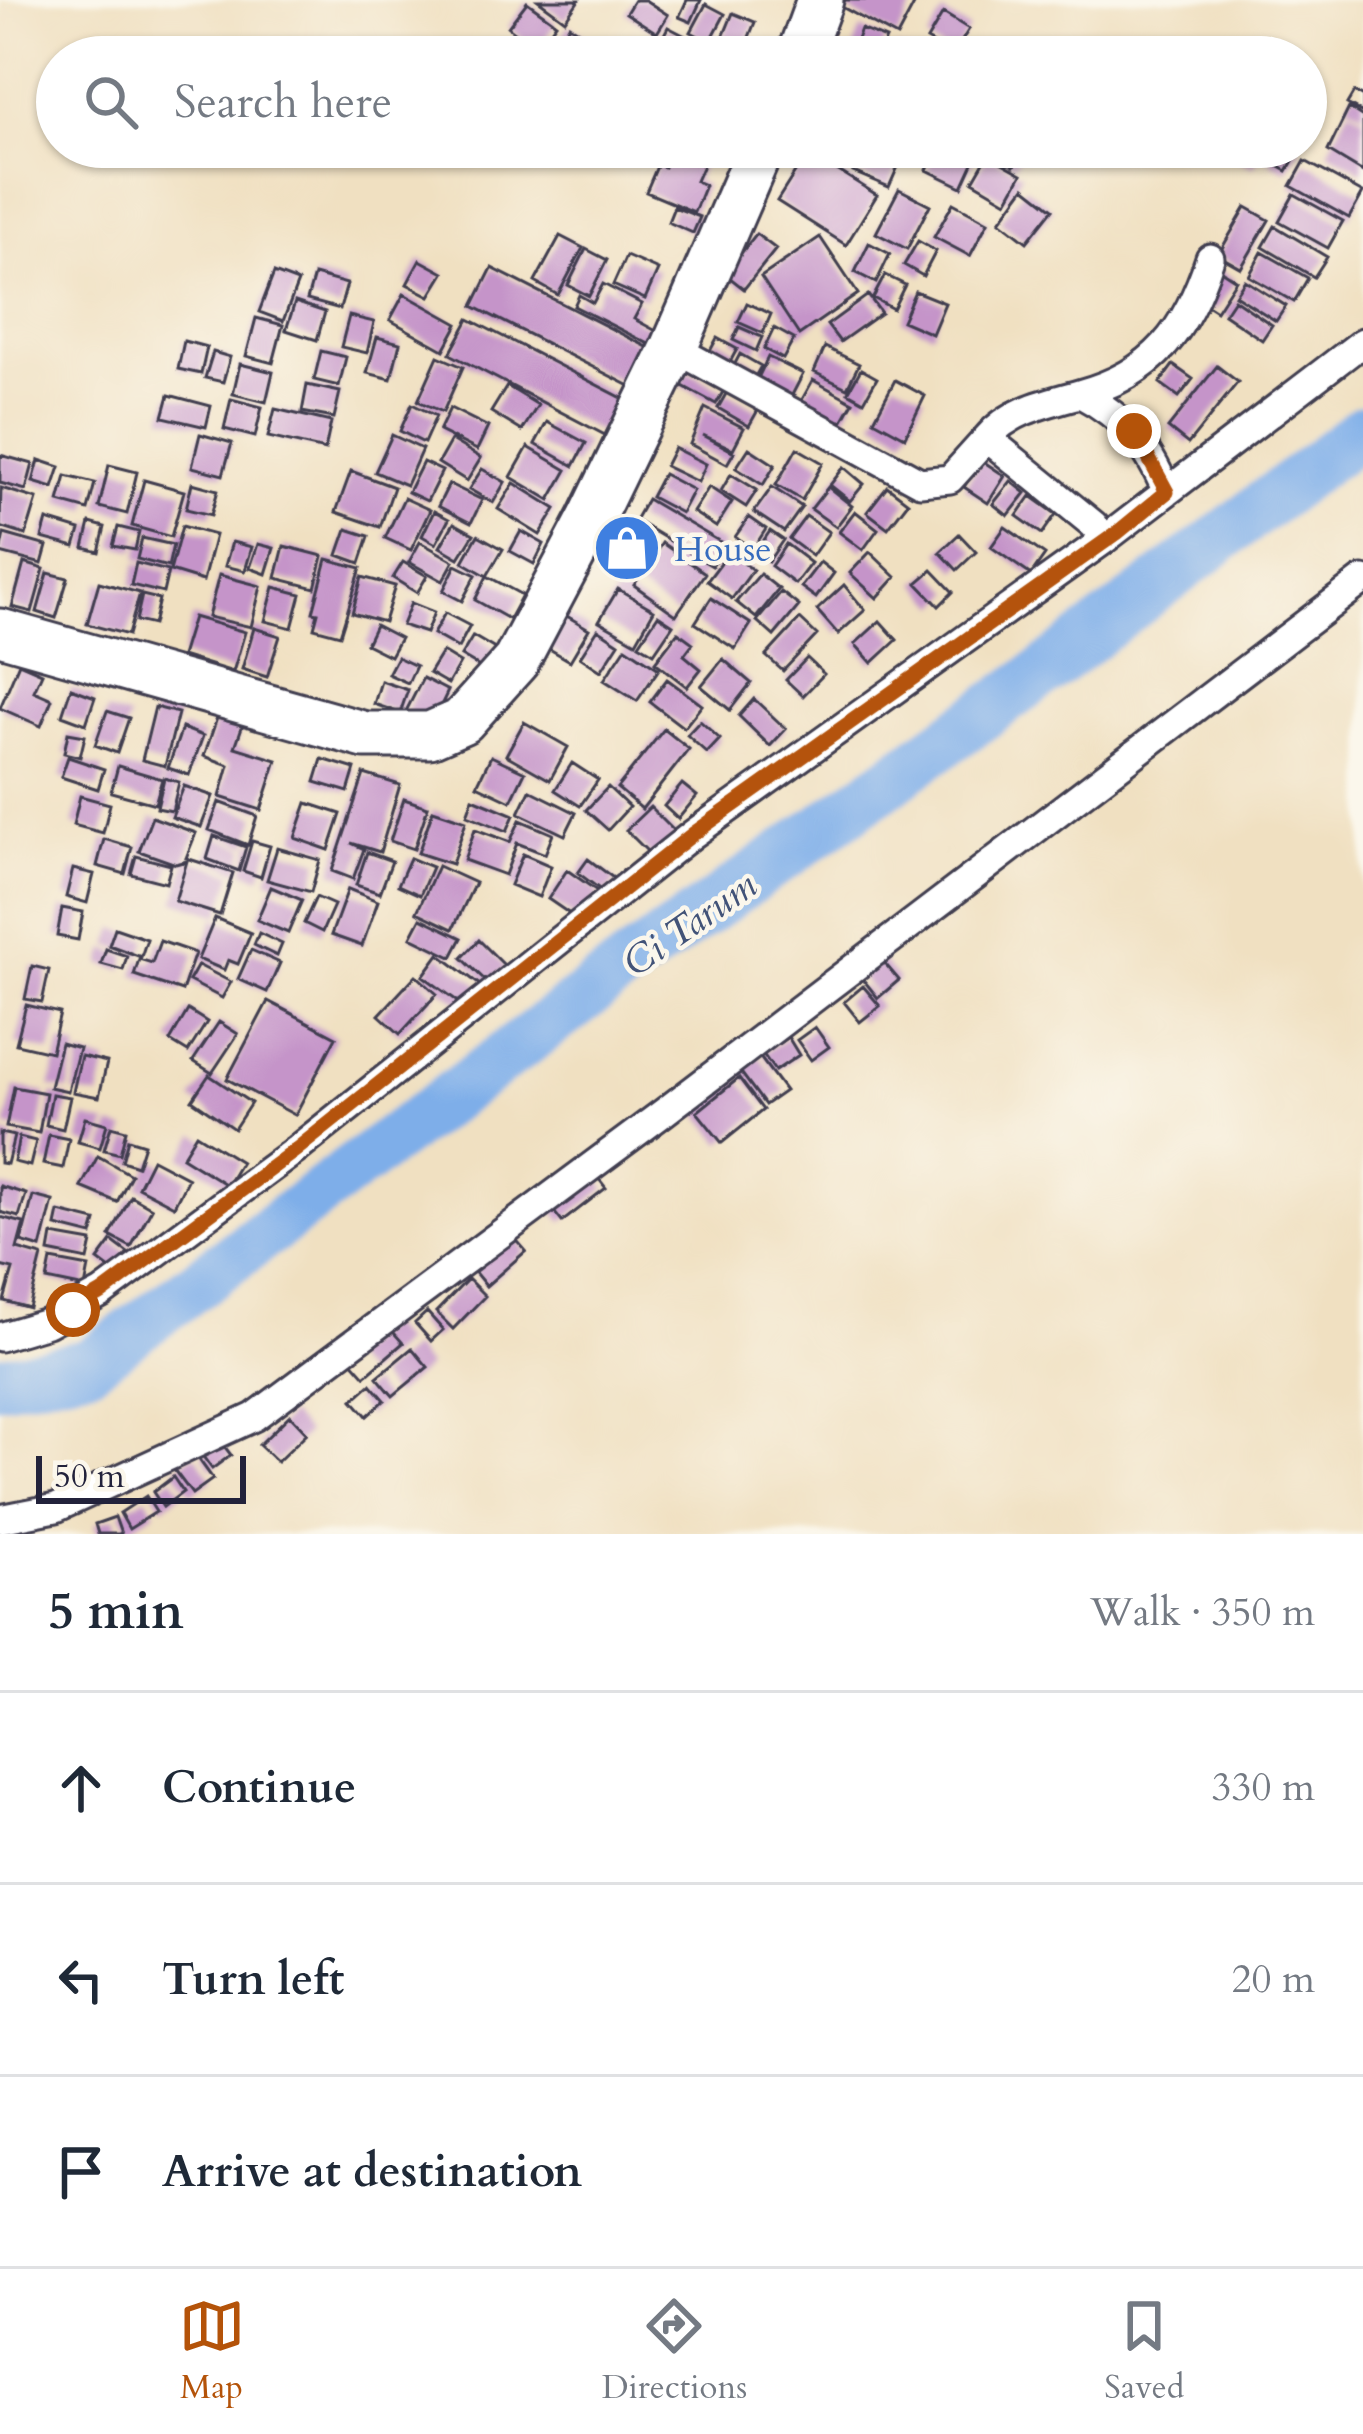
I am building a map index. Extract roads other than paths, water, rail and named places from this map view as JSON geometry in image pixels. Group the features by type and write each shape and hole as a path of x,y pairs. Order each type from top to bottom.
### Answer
{"main road":[{"path":"807,36 820,0"},
{"path":"0,632 364,735 430,735 462,721 516,661 591,519 674,348 751,168"}],"street":[{"path":"674,348 920,482 950,478 1008,418 1137,372 1153,360 1179,327 1210,257"},
{"path":"0,1337 47,1323 102,1293 297,1149 693,834 1104,540 1363,342"},
{"path":"1081,394 1108,408 1134,431 1167,492"},
{"path":"986,438 1094,525 1104,540"},
{"path":"0,1520 56,1508 254,1417 663,1113 1363,580"}],"waterway":[{"name":"Ci Tarum","path":"0,1381 89,1364 623,969 1044,672 1363,430"}],"place":[{"name":"House","path":"627,548"}]}
